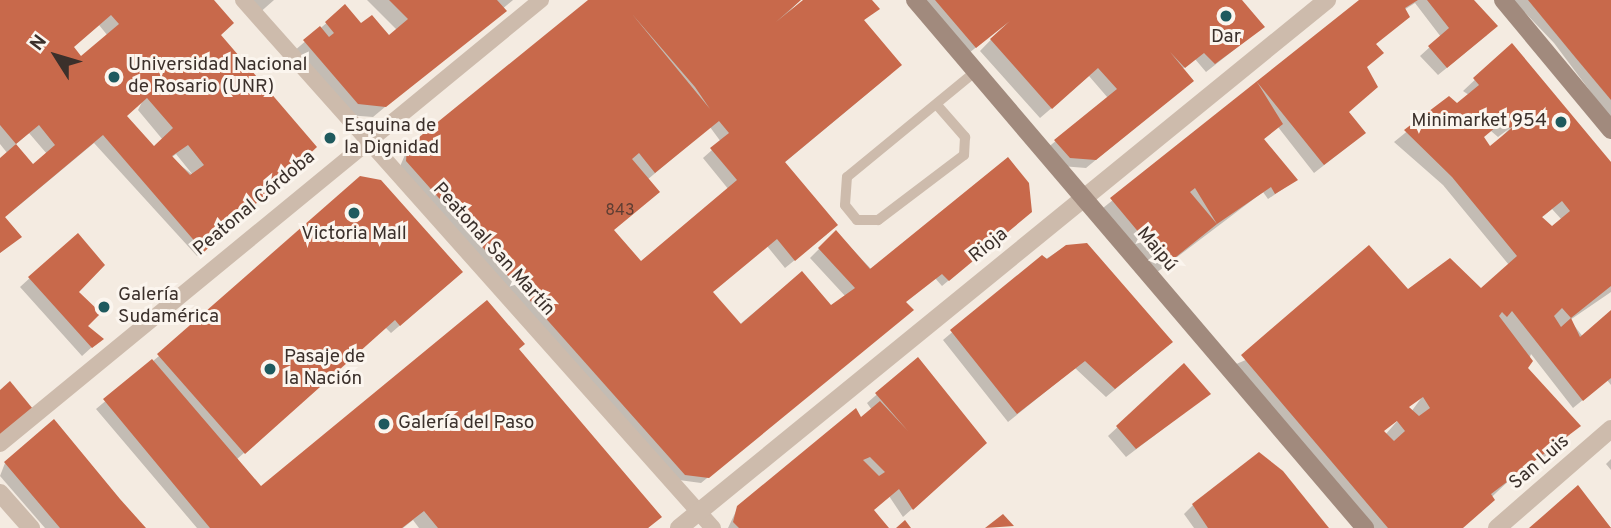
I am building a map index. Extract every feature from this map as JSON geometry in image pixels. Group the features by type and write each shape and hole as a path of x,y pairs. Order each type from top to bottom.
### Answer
{"main road":[{"name":"Maipú","path":"915,0 1365,528"},
{"path":"1503,0 1611,130"}],"street":[{"name":"Peatonal San Martín","path":"243,0 713,528"},
{"name":"Peatonal Córdoba","path":"0,444 366,139 541,0"},
{"name":"Rioja","path":"679,528 1083,196 1327,0"},
{"name":"San Luis","path":"1497,528 1611,429"},
{"path":"0,493 31,528"}],"lane":[{"path":"937,105 965,137 964,155 878,220 857,219 845,205 847,177 976,71"}],"building":[{"path":"0,0 214,0 234,23 221,35 317,147 204,252 103,135 5,217 22,237 0,253 0,158 16,144 0,125","holes":["111,15 119,24 81,56 74,47","147,98 173,128 154,146 127,116","39,125 55,145 33,164 16,144","188,145 204,165 190,175 172,156"]},
{"path":"389,0 497,0 507,11 386,107 358,104 303,40 320,26 329,37 334,33 325,22 345,4 361,23 372,15 389,35 408,19"},
{"path":"588,0 801,0 776,22 803,0 872,0 880,9 864,20 902,65 785,162 838,225 795,261 777,239 713,292 741,324 802,271 831,305 855,288 818,248 836,230 870,269 1008,157 1029,183 1032,212 949,281 942,274 906,302 914,310 709,478 685,475 406,161 407,147","holes":["632,14 695,87 710,109","719,121 729,133 710,148 737,180 641,261 614,230 660,192 632,159 639,153 655,173"]},
{"path":"935,0 1242,0 1265,27 1215,64 1204,53 1185,68 1170,52 1194,81 1096,160 1070,158 1054,140 1117,89 1098,68 1052,109 990,39 1010,21 976,48"},
{"path":"1359,0 1418,0 1405,8 1410,17 1376,44 1384,53 1367,67 1378,87 1349,112 1366,133 1324,165 1257,82 1283,124 1264,139 1298,180 1275,194 1271,187 1217,224 1166,265 1110,198","holes":["1195,188 1217,224 1190,192"]},
{"path":"1427,0 1474,0 1498,26 1447,68 1428,46 1449,28"},
{"path":"1528,0 1611,0 1611,100 1575,57"},
{"path":"1512,43 1611,162 1611,286 1571,318 1580,337 1611,310 1611,378 1583,401 1512,311 1507,317 1502,312 1499,316 1533,361 1528,368 1581,426 1491,494 1495,500 1463,528 1388,528 1241,355 1369,245 1408,289 1450,258 1481,288 1517,256 1452,177 1404,130 1449,96 1457,103 1479,85 1473,78","holes":["1530,113 1490,146 1484,137 1503,121 1510,128","1562,201 1570,211 1552,226 1542,217","1562,308 1571,318 1561,327 1554,316","1423,397 1430,408 1419,416 1409,407","1397,421 1405,431 1394,441 1384,431"]},
{"path":"360,176 381,180 463,272 400,326 395,320 245,454 157,354"},
{"path":"78,233 105,265 79,292 101,313 88,326 104,339 92,348 28,277"},
{"path":"1087,243 1173,342 1115,389 1085,361 1017,414 950,330 1042,255 1047,259 1066,245"},
{"path":"487,300 525,344 519,349 662,517 648,528 438,528 424,511 402,528 210,528 103,399 152,359 261,486"},
{"path":"918,357 987,443 913,510 899,489 874,510 889,528 739,528 733,522 737,506 856,408 861,417 880,401 908,431 875,393","holes":["870,457 885,472 879,476 863,460"]},
{"path":"1184,363 1211,394 1136,449 1116,426"},
{"path":"10,381 33,409 0,436 0,390"},
{"path":"54,419 146,528 60,528 4,462"},
{"path":"1259,452 1283,471 1329,528 1208,528 1192,504"},
{"path":"1578,485 1611,528 1529,528 1544,515"},
{"path":"1003,514 1014,526 985,528"},
{"path":"905,520 911,528 896,528"}],"place":[{"name":"Dar","path":"1226,16"},
{"name":"Universidad Nacional de Rosario (UNR)","path":"114,77"},
{"name":"Minimarket 954","path":"1561,122"},
{"name":"Esquina de la Dignidad","path":"330,138"},
{"name":"Victoria Mall","path":"354,213"},
{"name":"Galería Sudamérica","path":"104,307"},
{"name":"Pasaje de la Nación","path":"270,369"},
{"name":"Galería del Paso","path":"384,424"}]}
